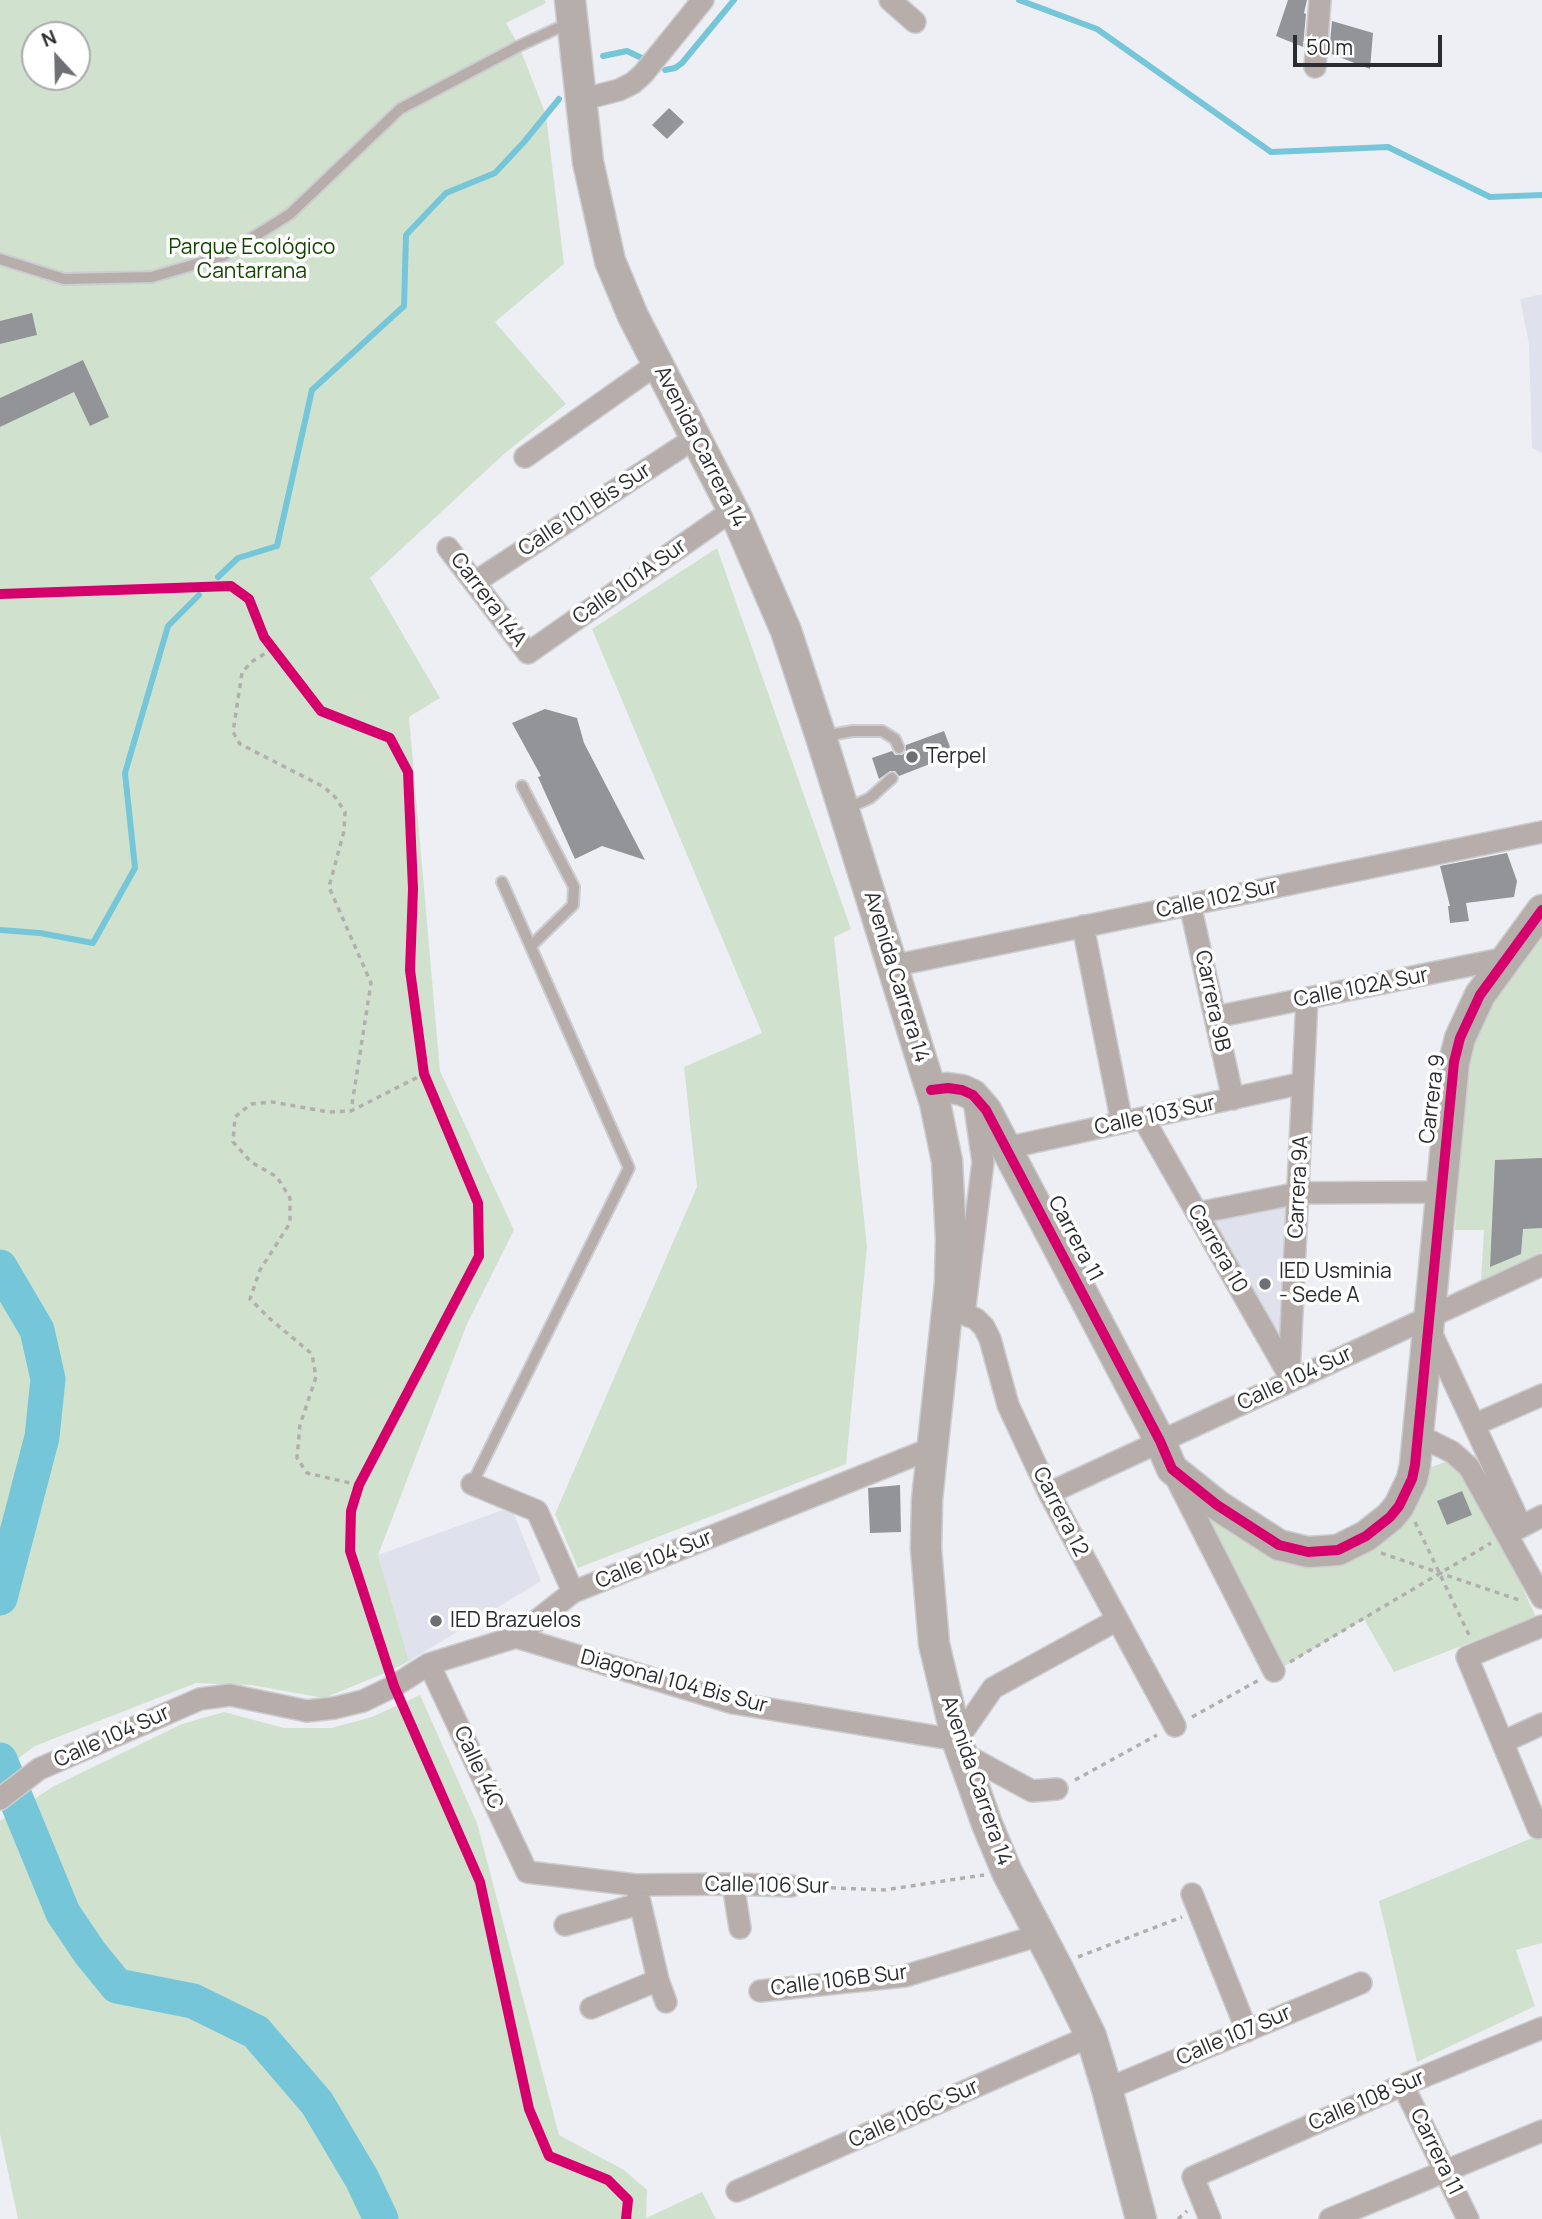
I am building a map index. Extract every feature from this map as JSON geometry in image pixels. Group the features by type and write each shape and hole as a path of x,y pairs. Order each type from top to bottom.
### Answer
{"main road":[{"name":"Avenida Carrera 14","path":"571,11 588,162 610,261 633,316 733,510 786,631 931,1090 942,1136 949,1192 955,1313 930,1449 926,1549 934,1644 959,1746 986,1824 1007,1872 1091,2036 1141,2219"},
{"name":"Carrera 9","path":"1408,1489 1418,1435 1454,1062 1469,1016 1480,995 1542,909"},
{"path":"931,1090 948,1088 973,1095"},
{"name":"Carrera 11","path":"973,1095 986,1110 1160,1441 1172,1469"},
{"path":"1172,1469 1217,1505 1279,1545 1301,1551 1338,1550 1352,1544 1390,1517 1408,1489"}],"street":[{"path":"580,100 619,90 633,83 702,0"},
{"path":"890,0 915,22"},
{"path":"1315,67 1320,0"},
{"path":"525,457 657,364"},
{"name":"Calle 101 Bis Sur","path":"475,582 695,438"},
{"name":"Calle 101A Sur","path":"528,653 733,510"},
{"name":"Carrera 14A","path":"448,548 528,653"},
{"name":"Calle 102 Sur","path":"892,966 1542,832"},
{"name":"Carrera 9B","path":"1190,904 1233,1099"},
{"name":"Carrera 10","path":"1083,926 1133,1120 1197,1213 1290,1378"},
{"name":"Calle 102A Sur","path":"1215,1017 1506,958"},
{"name":"Carrera 9A","path":"1290,1378 1307,998"},
{"name":"Calle 103 Sur","path":"1006,1148 1303,1083"},
{"path":"955,1313 983,1162 973,1095"},
{"path":"1197,1213 1299,1193 1442,1192"},
{"name":"Calle 104 Sur","path":"1049,1493 1290,1378 1428,1321 1542,1265"},
{"name":"Carrera 12","path":"955,1313 976,1319 984,1327 990,1339 1008,1405 1049,1493 1175,1726"},
{"path":"1428,1321 1476,1424 1536,1601"},
{"path":"1476,1424 1542,1395"},
{"path":"1418,1435 1452,1452 1469,1467 1514,1530"},
{"name":"Calle 104 Sur","path":"0,1799 39,1769 200,1699 230,1695 307,1711 363,1701 429,1664 516,1637 573,1592 930,1449"},
{"path":"1172,1469 1274,1671"},
{"path":"472,1484 537,1511 573,1592"},
{"path":"1514,1530 1542,1516"},
{"path":"959,1746 993,1688 1117,1620"},
{"path":"1540,1827 1503,1742 1472,1655 1542,1626"},
{"name":"Diagonal 104 Bis Sur","path":"516,1637 733,1703 959,1746 1032,1791 1058,1789"},
{"name":"Calle 14C","path":"429,1664 527,1872"},
{"path":"1503,1742 1542,1724"},
{"name":"Calle 106 Sur","path":"527,1872 638,1895 733,1884 791,1886"},
{"path":"733,1884 740,1928"},
{"path":"565,1925 638,1895 658,1980 666,2002"},
{"path":"1196,1902 1247,2031"},
{"name":"Calle 106B Sur","path":"760,1991 905,1976 1040,1935"},
{"path":"591,2008 658,1980"},
{"name":"Calle 107 Sur","path":"1107,2089 1361,1983"},
{"name":"Calle 108 Sur","path":"1210,2219 1193,2177 1403,2085 1542,2028"},
{"name":"Calle 106C Sur","path":"737,2191 1091,2036"},
{"name":"Carrera 11","path":"1403,2085 1468,2219"},
{"path":"1330,2219 1542,2132"}],"lane":[{"path":"0,259 64,279 152,277 223,256 290,214 400,109 519,46 571,11"},
{"path":"821,737 853,731 882,730 895,739 899,748"},
{"path":"844,810 885,787 892,778"},
{"path":"522,786 574,887 573,905 531,946"},
{"path":"472,1484 629,1168 502,882"}],"path":[{"path":"264,637 281,659"},
{"path":"273,649 251,662 242,673 233,732 240,744 324,788 335,797 345,812 344,831 329,887 372,982 351,1111"},
{"path":"422,1061 429,1087"},
{"path":"359,1485 307,1473 297,1458 300,1425 316,1377 312,1354 250,1299 260,1270 290,1223 290,1198 277,1177 251,1162 233,1142 235,1117 251,1104 272,1102 330,1112 351,1111 424,1074"},
{"path":"355,1498 365,1473"},
{"path":"1408,1489 1472,1655"},
{"path":"1352,1544 1536,1601"},
{"path":"1056,1965 1196,1902"}],"shaded area":[{"path":"1542,294 1542,453 1532,448 1529,344 1520,299"},
{"name":"IED Usminia - Sede A","path":"1288,1204 1284,1351 1206,1217"},
{"name":"IED Brazuelos","path":"511,1507 541,1581 409,1661 378,1555"}],"green space":[{"name":"Parque Ecológico Cantarrana","path":"0,0 545,0 546,3 506,23 519,46 546,115 564,264 495,322 566,404 504,454 370,578 440,698 409,717 440,1071 514,1230 467,1324 378,1555 409,1661 324,1698 251,1685 196,1683 35,1746 0,1772"},
{"path":"717,548 851,929 834,937 867,1247 846,1464 578,1568 555,1514 697,1187 684,1067 762,1033 592,629"},
{"path":"1542,932 1542,1252 1481,1281 1484,1230 1455,1230 1465,1082 1474,1038 1491,1003"},
{"path":"1455,1461 1473,1482 1536,1617 1394,1672 1364,1619 1283,1667 1197,1502 1253,1545 1293,1564 1328,1562 1428,1468"},
{"path":"420,1695 477,1823 559,2135 624,2170 647,2190 646,2218 702,2192 716,2219 18,2219 0,2134 0,1821 54,1786 182,1724 224,1712 284,1728 331,1728 372,1717"},
{"path":"1542,1834 1542,1943 1516,1950 1535,2006 1417,2062 1379,1901"}],"building":[{"path":"1288,0 1307,0 1303,47 1276,36"},
{"path":"1332,21 1373,33 1370,69 1329,53"},
{"path":"669,108 684,122 667,139 652,125"},
{"path":"32,313 37,335 0,344 0,321"},
{"path":"83,360 109,417 90,426 74,392 0,427 0,398"},
{"path":"545,709 577,718 584,743 645,860 602,846 575,859 538,777 541,776 512,723"},
{"name":"Terpel","path":"944,731 953,755 899,776 895,771 890,771 879,779 872,758 892,751 895,755 902,755 906,752 906,745"},
{"path":"1507,853 1517,881 1514,897 1466,903 1469,921 1450,923 1450,906 1440,866"},
{"path":"1542,1158 1542,1228 1523,1229 1521,1254 1490,1267 1495,1160"},
{"path":"900,1485 901,1532 870,1533 868,1488"},
{"path":"1462,1491 1472,1515 1447,1525 1437,1501"}],"waterway":[{"path":"665,70 682,63 734,0"},
{"path":"1019,0 1097,29 1271,152 1388,147 1490,197 1542,195"},
{"path":"603,56 627,51 646,60"},
{"path":"218,577 238,558 277,546 312,390 404,306 406,235 446,193 495,173 559,99"},
{"path":"0,930 40,933 93,943 135,868 125,773 168,626 199,595"},
{"path":"0,1267 37,1330 48,1379 42,1437 0,1598"},
{"path":"0,1760 63,1913 117,1986 193,2001 256,2032 317,2103 362,2179 381,2219"}],"cycle path":[{"path":"0,594 231,586 249,599 264,637 321,711 390,738 408,772 413,889 410,970 424,1074 478,1203 479,1256 359,1485 351,1511 350,1551 394,1686 480,1882 529,2109 549,2156 608,2180 628,2200 626,2219"},
{"path":"931,1090 962,1090 973,1095 986,1110 1160,1441 1172,1469 1217,1505 1279,1545 1308,1552 1338,1550 1366,1536 1390,1517 1399,1506 1412,1479 1454,1062 1460,1038 1480,995 1542,910"}],"place":[{"name":"Terpel","path":"912,757"},
{"name":"IED Usminia - Sede A","path":"1265,1284"},
{"name":"IED Brazuelos","path":"436,1621"}]}
